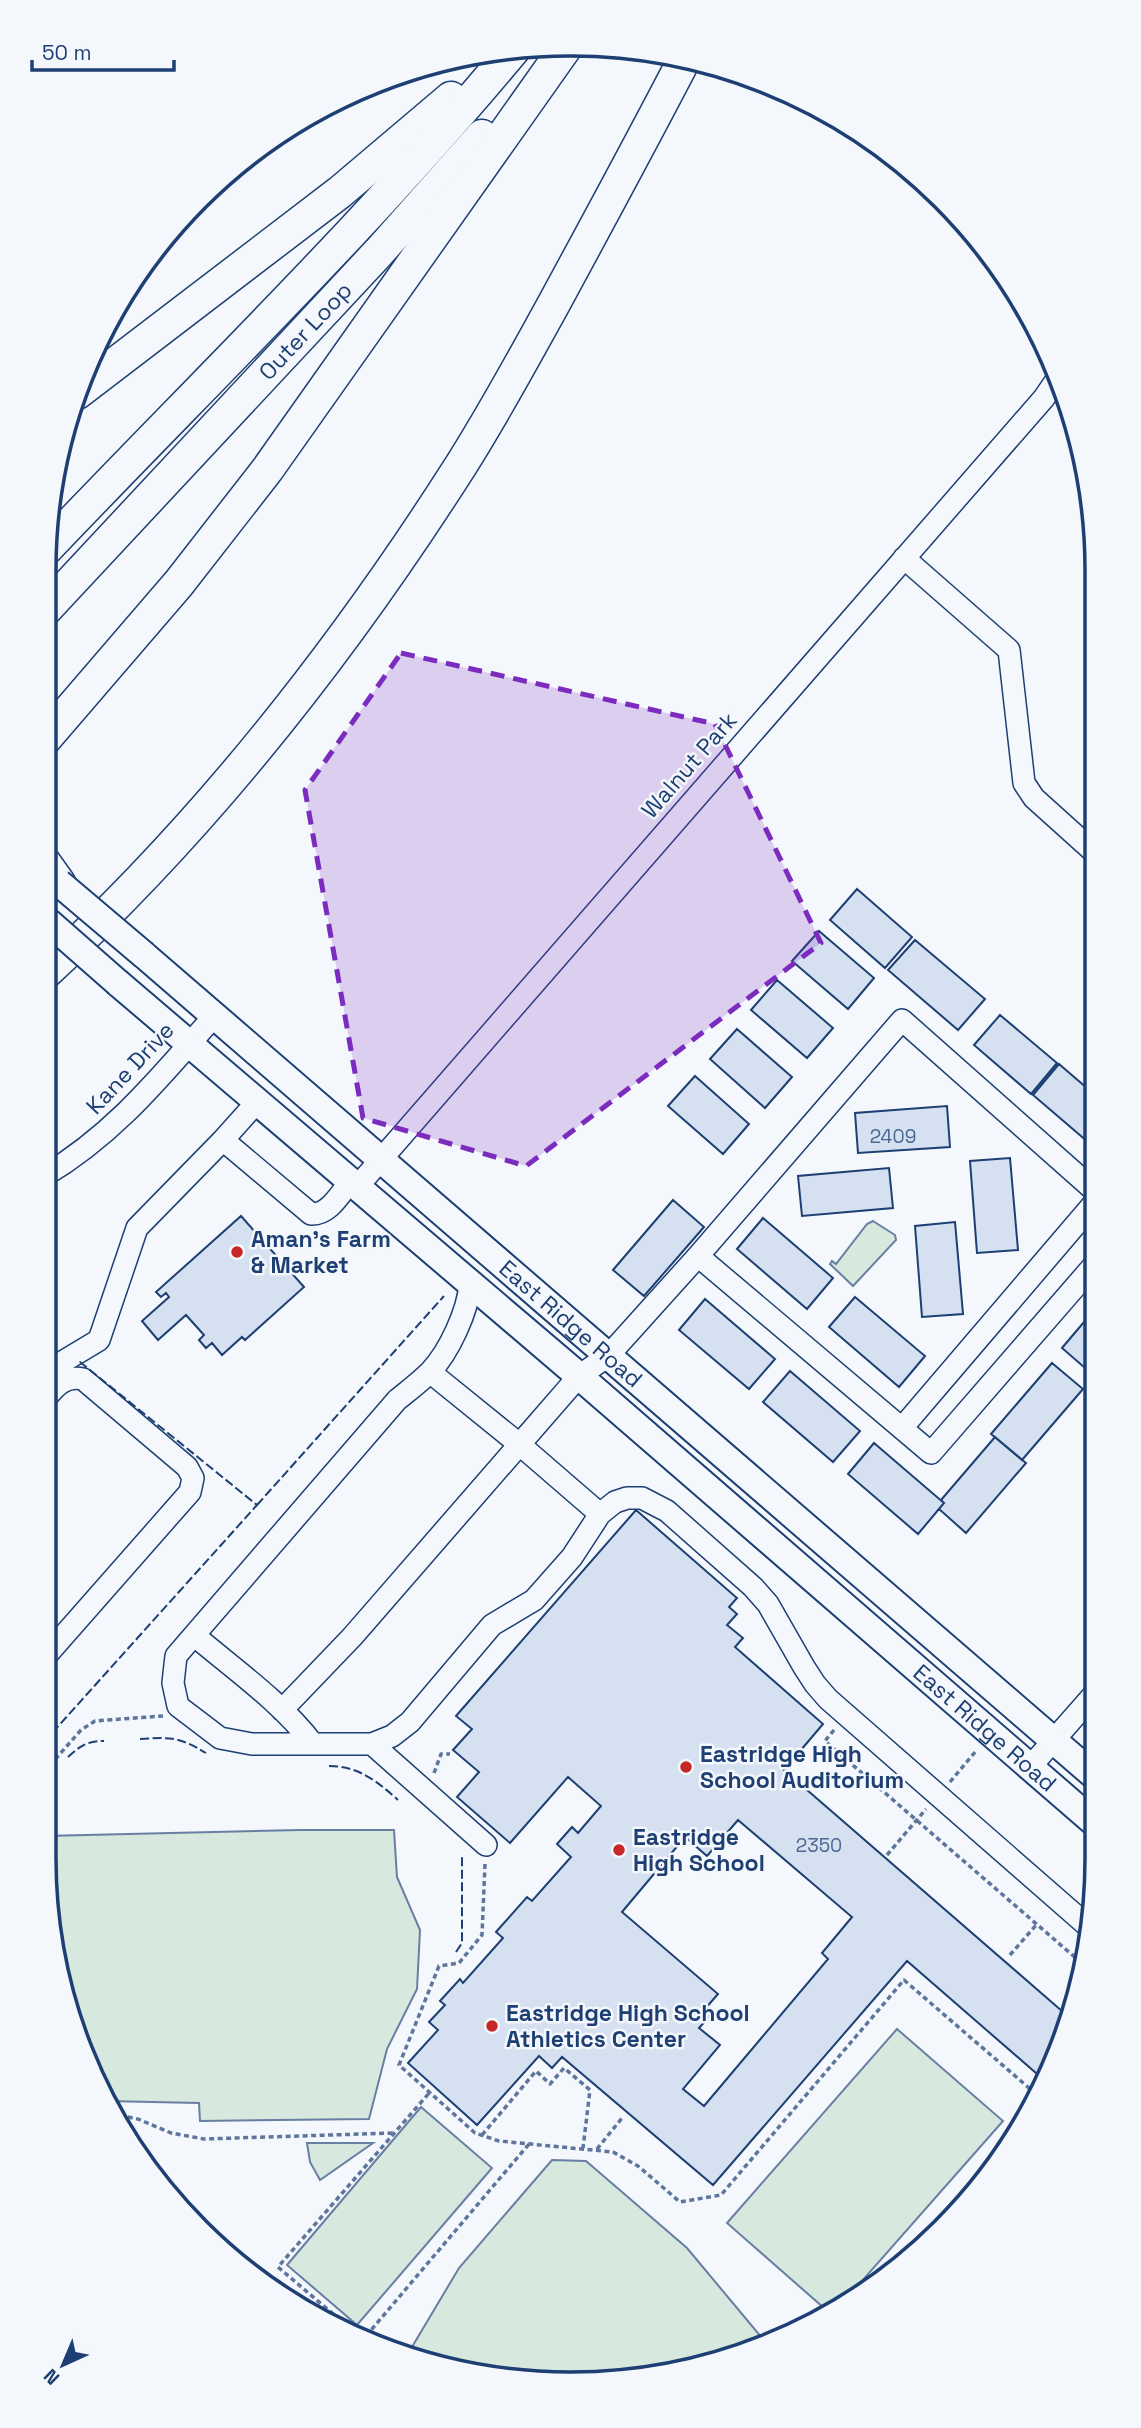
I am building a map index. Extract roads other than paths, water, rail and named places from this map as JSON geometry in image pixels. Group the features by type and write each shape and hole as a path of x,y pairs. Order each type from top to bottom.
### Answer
{"highway":[{"path":"56,726 179,583 261,479 559,56"},
{"name":"Outer Loop","path":"56,598 394,236 549,57"},
{"name":"Outer Loop","path":"57,538 346,239 441,135 505,60"},
{"path":"92,381 362,174 490,62"},
{"path":"628,169 680,68"},
{"path":"56,962 220,790 295,700 358,616 431,512 487,423 628,169 687,70"}],"main road":[{"name":"East Ridge Road","path":"56,877 1085,1767"},
{"name":"East Ridge Road","path":"56,929 1085,1814"}],"street":[{"name":"Walnut Park","path":"223,1140 311,1214 326,1210 381,1160 1051,387"},
{"path":"904,558 1009,650 1024,783 1034,798 1085,844"},
{"name":"Kane Drive","path":"56,1169 115,1125 141,1100 215,1015"},
{"path":"282,1710 352,1637 579,1376 608,1356 698,1256 902,1020 1085,1182"},
{"path":"56,1366 99,1340 137,1228 257,1102"},
{"path":"902,1428 1085,1214"},
{"path":"698,1256 931,1453 1085,1276"},
{"path":"470,1284 469,1296 457,1329 430,1372 397,1400 176,1657 173,1683 178,1706 220,1738 252,1744 372,1744 392,1736 410,1722 492,1625 534,1601 572,1557 600,1514 615,1502 627,1498 642,1498 667,1511 735,1570 768,1604 804,1667 828,1699 1081,1920"},
{"path":"430,1372 600,1514"},
{"path":"56,1386 73,1377 83,1379 187,1467 192,1478 190,1492 56,1644"},
{"path":"195,1636 282,1710 313,1744"},
{"path":"1031,1766 1085,1705"},
{"path":"372,1744 486,1845"}],"place":[{"name":"Aman's Farm & Market","path":"237,1252"},
{"name":"Eastridge High School Auditorium","path":"686,1767"},
{"name":"Eastridge High School","path":"619,1850"},
{"name":"Eastridge High School Athletics Center","path":"492,2026"}]}
